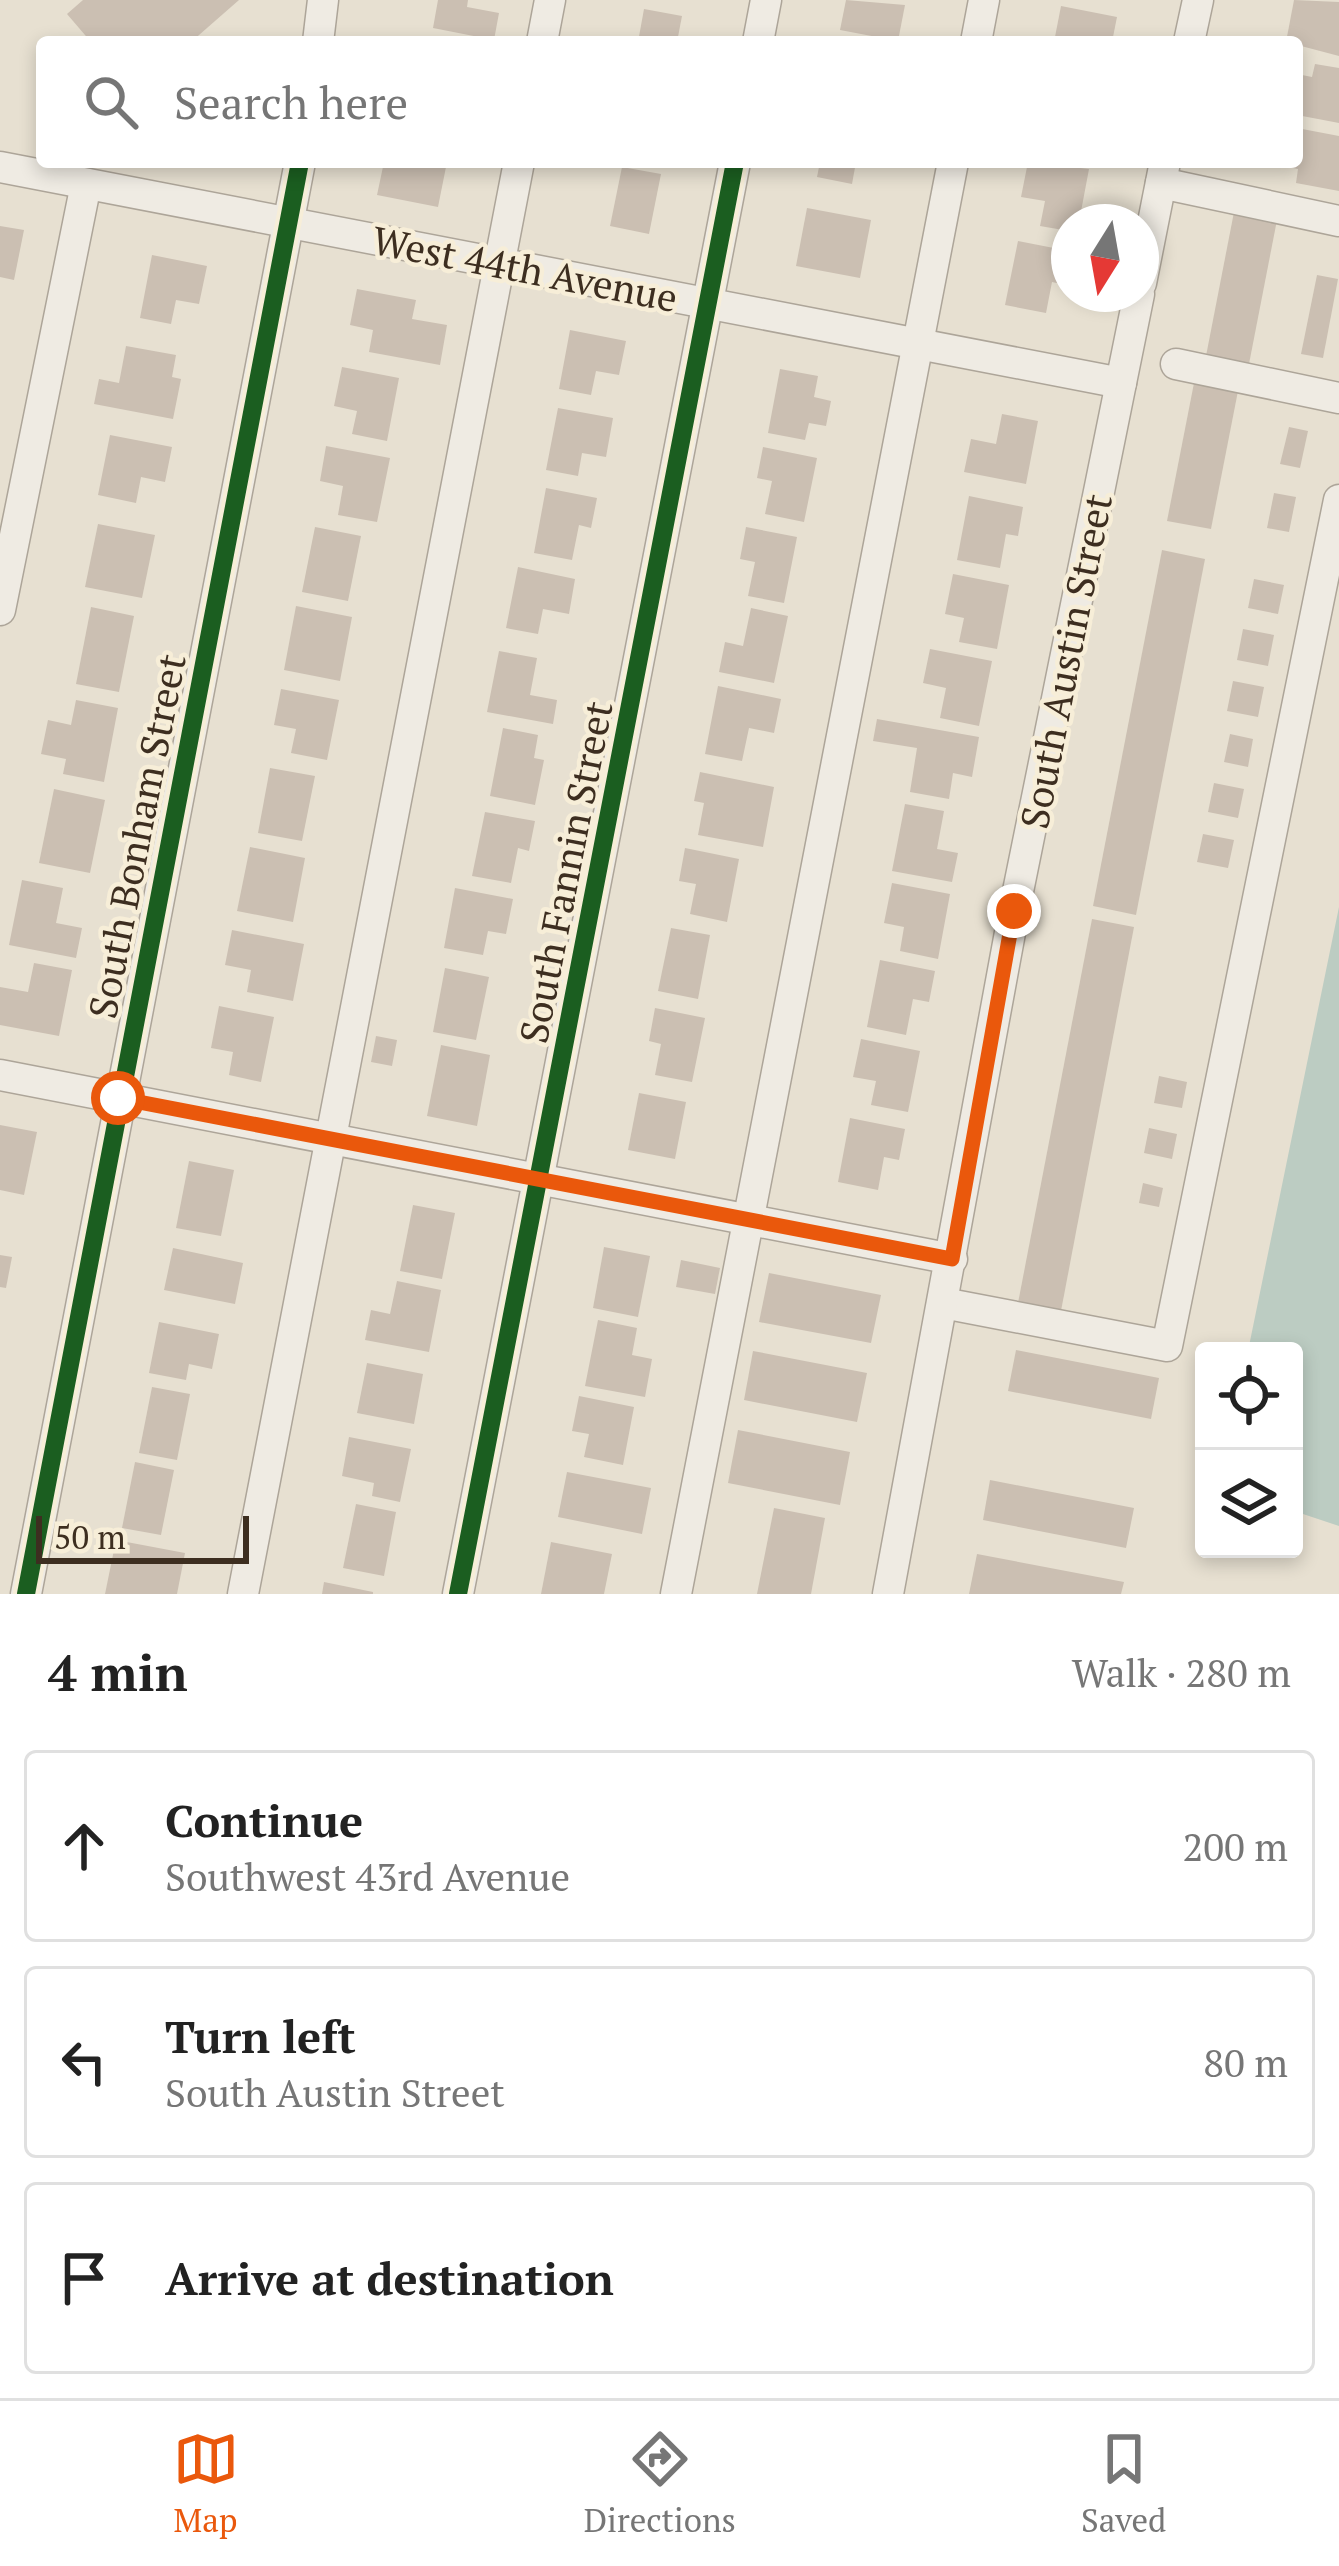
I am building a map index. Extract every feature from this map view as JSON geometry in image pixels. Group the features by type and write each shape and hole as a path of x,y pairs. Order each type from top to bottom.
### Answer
{"street":[{"path":"319,36 323,0"},
{"path":"543,36 550,0"},
{"path":"759,36 766,0"},
{"path":"977,36 985,0"},
{"path":"1190,36 1198,0"},
{"name":"West 44th Avenue","path":"0,167 1121,382"},
{"name":"South Bonham Street","path":"26,1594 299,168"},
{"path":"243,1594 519,168"},
{"name":"South Fannin Street","path":"458,1594 734,168"},
{"path":"676,1594 752,1221 952,168"},
{"path":"1157,204 1163,173 1339,220"},
{"path":"0,610 86,184"},
{"name":"South Austin Street","path":"889,1594 1014,911 1135,312"},
{"path":"1176,364 1339,398"},
{"path":"943,1303 1167,1346 1339,500"},
{"path":"0,1075 952,1259"}],"shaded area":[{"path":"1339,907 1339,1526 1303,1514 1303,1342 1250,1342"}],"building":[{"path":"83,0 239,0 198,36 86,36 67,14"},
{"path":"438,0 468,0 467,7 499,13 495,36 433,28"},
{"path":"846,0 905,5 899,36 840,30"},
{"path":"1294,0 1339,2 1339,56 1303,46 1303,36 1287,36"},
{"path":"1061,6 1117,17 1113,36 1055,36"},
{"path":"644,9 682,16 678,36 639,36"},
{"path":"1315,64 1339,68 1339,123 1303,116 1303,75 1312,77"},
{"path":"1303,129 1339,136 1339,191 1296,183 1298,169 1293,168 1303,168"},
{"path":"383,168 446,168 438,207 377,195"},
{"path":"622,168 661,174 649,234 610,226"},
{"path":"819,168 855,168 852,184 817,177"},
{"path":"1027,168 1089,169 1082,204 1051,204 1051,228 1040,226 1045,201 1021,197"},
{"path":"807,208 871,220 860,278 796,266"},
{"path":"1234,212 1277,220 1249,364 1206,356"},
{"path":"0,226 24,230 14,280 0,277"},
{"path":"1018,241 1051,247 1046,313 1005,305"},
{"path":"152,255 207,266 199,304 176,300 171,324 140,318"},
{"path":"1317,275 1338,279 1323,358 1301,354"},
{"path":"357,289 416,300 412,319 447,325 440,365 369,352 373,330 350,325"},
{"path":"570,330 626,341 619,375 596,371 591,395 559,389"},
{"path":"126,346 176,355 172,377 181,379 173,419 94,404 99,379 119,383"},
{"path":"342,367 399,378 387,441 352,434 357,411 334,406"},
{"path":"780,369 818,376 814,397 831,401 826,426 809,423 805,440 768,433"},
{"path":"1194,383 1238,391 1211,529 1167,521"},
{"path":"558,408 613,418 606,457 582,453 578,476 546,470"},
{"path":"1002,414 1038,421 1026,484 964,472 971,439 996,444"},
{"path":"1289,427 1308,431 1300,468 1280,464"},
{"path":"110,435 172,447 165,482 141,477 136,503 98,495"},
{"path":"326,446 390,458 377,522 338,515 343,486 320,481"},
{"path":"763,447 817,458 804,522 765,514 772,481 757,478"},
{"path":"546,488 597,498 591,528 579,525 572,560 534,553"},
{"path":"1274,493 1296,497 1289,532 1267,528"},
{"path":"969,496 1023,507 1018,536 1006,534 1000,568 957,560"},
{"path":"98,524 155,535 142,598 85,587"},
{"path":"315,527 361,536 348,601 302,592"},
{"path":"746,527 797,537 784,603 748,596 755,562 740,559"},
{"path":"1162,550 1205,559 1136,915 1093,906"},
{"path":"518,567 575,579 569,614 543,609 538,634 506,628"},
{"path":"953,574 1009,585 997,649 959,642 964,618 945,614"},
{"path":"1254,579 1284,585 1278,614 1248,608"},
{"path":"296,606 352,617 340,681 284,670"},
{"path":"91,607 134,616 119,692 76,684"},
{"path":"751,608 788,616 774,683 719,672 725,642 743,646"},
{"path":"1243,629 1274,635 1268,666 1237,660"},
{"path":"930,649 992,661 979,726 940,718 946,688 923,683"},
{"path":"499,651 537,658 530,695 557,700 553,724 487,712"},
{"path":"1233,681 1264,687 1258,717 1227,711"},
{"path":"718,686 781,699 774,733 749,728 742,761 705,754"},
{"path":"281,689 339,700 327,760 291,753 296,729 274,725"},
{"path":"76,700 118,708 104,782 63,774 66,759 41,754 48,720 71,725"},
{"path":"877,719 979,737 972,777 953,773 949,799 910,792 917,748 873,741"},
{"path":"503,728 538,735 534,758 544,760 535,805 490,796"},
{"path":"1230,734 1253,739 1248,767 1224,762"},
{"path":"270,768 315,776 302,841 258,833"},
{"path":"700,772 774,787 763,847 698,835 704,803 694,801"},
{"path":"1214,783 1244,789 1238,818 1208,812"},
{"path":"54,789 105,800 90,873 39,863"},
{"path":"905,804 944,811 937,849 958,853 952,882 892,871"},
{"path":"485,812 535,821 529,851 518,848 511,883 472,876"},
{"path":"1203,834 1234,840 1228,868 1197,862"},
{"path":"250,847 305,858 293,922 237,911"},
{"path":"685,848 739,859 727,922 690,914 696,884 679,881"},
{"path":"22,880 63,888 56,923 82,928 76,958 9,945"},
{"path":"892,883 950,894 938,959 900,951 904,927 884,923"},
{"path":"455,888 513,899 506,934 488,931 483,955 444,948"},
{"path":"1092,919 1134,927 1061,1311 1018,1303"},
{"path":"671,928 710,935 698,999 658,991"},
{"path":"232,930 304,944 293,1001 247,992 251,970 225,965"},
{"path":"880,960 935,971 929,1002 913,999 906,1035 867,1027"},
{"path":"34,963 72,970 59,1036 0,1025 0,987 28,992"},
{"path":"445,968 489,977 476,1040 433,1032"},
{"path":"219,1006 274,1017 261,1082 229,1075 233,1052 211,1048"},
{"path":"655,1008 705,1018 692,1082 655,1075 661,1044 649,1041"},
{"path":"376,1036 397,1040 392,1066 371,1062"},
{"path":"861,1039 920,1051 908,1112 871,1105 876,1081 853,1077"},
{"path":"441,1045 490,1055 477,1126 427,1116"},
{"path":"1159,1076 1187,1082 1182,1108 1154,1103"},
{"path":"639,1093 686,1102 675,1159 628,1150"},
{"path":"850,1118 905,1129 899,1160 884,1157 878,1190 838,1182"},
{"path":"0,1125 37,1132 24,1195 0,1190"},
{"path":"1149,1128 1177,1134 1172,1159 1144,1153"},
{"path":"189,1161 234,1170 221,1236 176,1228"},
{"path":"1143,1183 1163,1188 1159,1207 1139,1203"},
{"path":"413,1205 455,1213 442,1279 400,1271"},
{"path":"604,1247 650,1256 638,1317 593,1308"},
{"path":"173,1248 243,1263 235,1304 164,1290"},
{"path":"0,1255 12,1257 6,1288 0,1287"},
{"path":"681,1260 720,1268 715,1294 676,1287"},
{"path":"769,1273 881,1295 871,1343 759,1322"},
{"path":"397,1281 441,1290 429,1352 365,1340 371,1310 390,1314"},
{"path":"598,1320 637,1328 632,1355 652,1359 645,1397 585,1386"},
{"path":"159,1322 219,1334 212,1369 189,1364 186,1380 149,1373"},
{"path":"1016,1350 1159,1378 1151,1419 1008,1391"},
{"path":"753,1351 867,1373 857,1422 744,1400"},
{"path":"367,1363 423,1374 414,1424 357,1413"},
{"path":"152,1387 190,1394 177,1460 139,1453"},
{"path":"579,1396 634,1407 623,1465 584,1457 589,1434 572,1431"},
{"path":"738,1430 850,1452 840,1505 728,1483"},
{"path":"349,1437 411,1449 400,1502 372,1496 374,1483 342,1476"},
{"path":"135,1462 174,1470 161,1535 122,1528"},
{"path":"567,1472 651,1488 642,1534 558,1517"},
{"path":"990,1480 1134,1508 1126,1548 983,1520"},
{"path":"356,1504 396,1512 384,1576 343,1568"},
{"path":"774,1508 825,1518 811,1594 757,1594"},
{"path":"116,1540 185,1553 177,1594 105,1594"},
{"path":"551,1542 612,1554 604,1594 541,1594"},
{"path":"977,1554 1124,1582 1121,1594 969,1594"},
{"path":"324,1582 373,1592 373,1594 322,1594"}],"cycle path":[{"path":"26,1594 299,168"},
{"path":"458,1594 734,168"}],"route":[{"path":"118,1098 952,1259 1014,911"}]}
